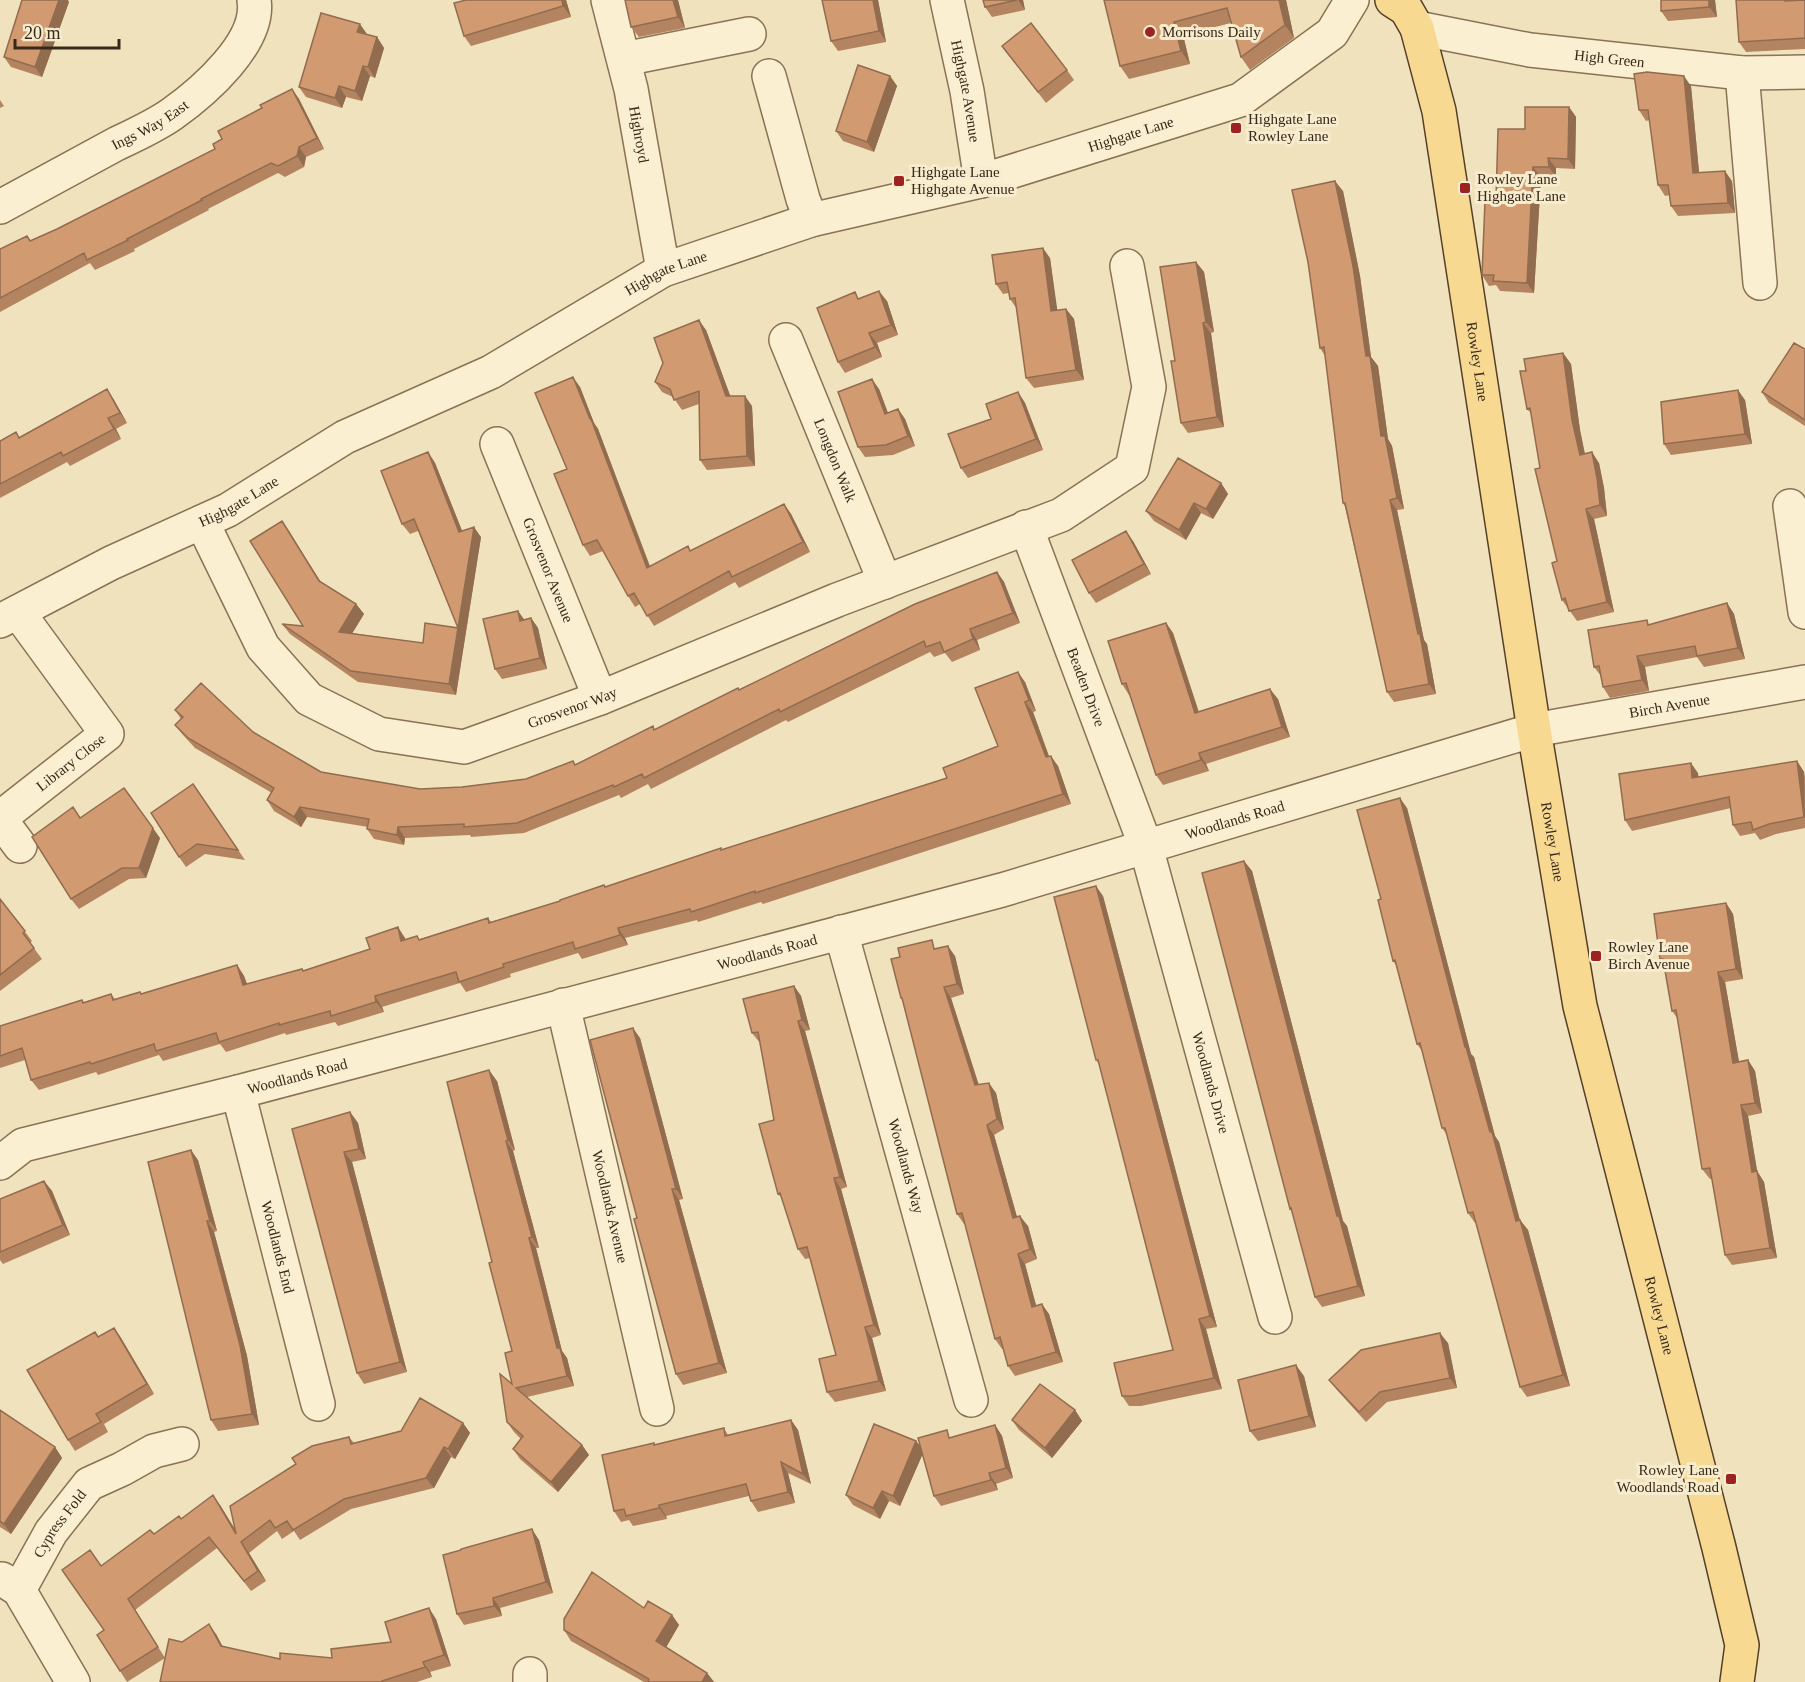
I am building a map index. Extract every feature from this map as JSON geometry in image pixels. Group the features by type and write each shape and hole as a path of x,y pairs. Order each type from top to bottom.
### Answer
{"main road":[{"name":"Rowley Lane","path":"1392,0 1406,9 1417,28 1439,111 1534,730 1580,1006 1742,1645 1737,1682"}],"street":[{"name":"Ings Way East","path":"0,207 170,115 202,90 222,72 250,28 255,9 254,0"},
{"name":"Highroyd","path":"608,0 632,89 663,270"},
{"name":"Highgate Avenue","path":"947,0 967,91 981,182"},
{"name":"Highgate Lane","path":"9,616 111,563 228,510 345,437 490,372 663,270 811,220 981,182 1240,100 1332,33 1352,0"},
{"name":"High Green","path":"1417,28 1530,50 1742,73 1805,72"},
{"path":"624,59 749,34"},
{"path":"1742,73 1760,283"},
{"path":"769,76 803,199 811,220"},
{"name":"Grosvenor Way","path":"202,522 263,647 309,699 379,734 464,747 600,698 837,600 1061,515 1132,468 1149,387 1126,266"},
{"name":"Longdon Walk","path":"786,340 885,582"},
{"name":"Grosvenor Avenue","path":"497,444 600,698"},
{"path":"1790,506 1805,612"},
{"name":"Beaden Drive","path":"1026,527 1146,847"},
{"name":"Library Close","path":"9,616 107,734 0,819 20,846"},
{"name":"Birch Avenue","path":"1534,730 1805,682"},
{"name":"Woodlands Road","path":"0,1163 23,1145 238,1092 1002,890 1534,730"},
{"name":"Woodlands Drive","path":"1146,847 1275,1317"},
{"name":"Woodlands Way","path":"841,932 971,1400"},
{"name":"Woodlands Avenue","path":"563,1005 657,1409"},
{"name":"Woodlands End","path":"238,1092 318,1404"},
{"name":"Cypress Fold","path":"73,1682 9,1584 89,1484 154,1451 182,1444"}],"building":[{"path":"22,0 59,0 35,67 4,57"},
{"path":"466,0 562,0 563,6 464,36 454,3"},
{"path":"625,0 673,0 678,17 631,27"},
{"path":"822,0 873,0 879,31 831,41"},
{"path":"983,0 1017,0 985,7"},
{"path":"1104,0 1279,0 1285,25 1241,57 1227,8 1174,22 1181,51 1120,66"},
{"path":"1661,0 1709,0 1709,7 1661,11"},
{"path":"1736,0 1805,0 1805,38 1739,42"},
{"path":"321,13 360,24 357,32 377,37 368,67 363,66 355,91 339,86 335,98 299,87"},
{"path":"1031,23 1067,70 1038,92 1002,46"},
{"path":"858,65 890,76 867,142 836,131"},
{"path":"1647,72 1684,76 1693,173 1725,171 1728,203 1671,206 1668,185 1658,185 1648,110 1639,110 1634,74"},
{"path":"292,89 317,138 299,147 297,156 278,166 271,163 128,240 87,260 84,253 0,298 0,249 27,236 30,241 57,229 215,149 213,144 222,139 218,131 262,108 260,105"},
{"path":"1525,107 1569,107 1568,159 1548,158 1549,167 1533,167 1527,283 1493,281 1494,275 1482,275 1485,201 1496,202 1498,129 1525,129"},
{"path":"1335,181 1353,266 1366,356 1370,356 1381,436 1385,436 1397,498 1390,500 1429,684 1387,692 1345,503 1343,503 1324,347 1320,348 1308,262 1292,190"},
{"path":"1043,248 1051,311 1066,309 1076,370 1026,378 1015,298 1010,299 1007,282 996,284 992,255"},
{"path":"1196,262 1206,322 1203,323 1217,417 1181,423 1171,361 1175,361 1160,267"},
{"path":"879,291 891,325 869,333 875,347 838,362 817,308 855,292 858,299"},
{"path":"699,320 726,396 745,396 747,456 700,460 699,391 674,400 670,389 655,382 663,363 654,338"},
{"path":"1794,343 1805,349 1805,420 1762,392"},
{"path":"1563,353 1572,420 1580,455 1592,452 1597,478 1600,505 1586,509 1607,602 1569,611 1565,598 1562,600 1552,563 1557,561 1535,469 1540,468 1530,408 1527,409 1520,371 1526,371 1524,359"},
{"path":"573,377 647,568 688,546 690,551 784,504 803,542 732,577 729,571 647,616 634,593 628,596 597,540 583,545 554,474 567,469 535,393"},
{"path":"872,379 885,414 898,409 908,436 886,445 858,447 838,392"},
{"path":"107,389 120,413 108,418 114,429 63,456 61,452 0,484 0,441 16,432 19,438"},
{"path":"1738,390 1745,434 1664,444 1661,402"},
{"path":"1018,392 1036,439 961,468 948,434 991,419 986,404"},
{"path":"428,452 459,532 474,527 458,628 414,519 402,524 381,471"},
{"path":"1178,458 1221,483 1206,509 1194,503 1179,530 1146,511"},
{"path":"282,521 319,581 356,604 339,632 423,643 425,623 458,628 449,684 351,671 282,624 303,626 250,541"},
{"path":"1126,531 1144,564 1089,593 1072,560"},
{"path":"997,572 1013,613 970,629 973,639 944,652 940,642 926,647 924,641 780,712 779,709 644,778 642,774 614,787 613,785 517,823 464,827 464,824 398,827 397,835 367,829 369,819 300,807 294,817 267,800 274,788 188,738 175,725 183,717 175,710 201,683 253,732 321,772 420,789 462,787 526,779 573,761 575,765 653,726 654,730 738,688 739,690 915,604"},
{"path":"1727,603 1738,648 1697,656 1695,646 1637,656 1642,680 1603,687 1599,666 1594,667 1588,630 1647,620 1648,625"},
{"path":"518,611 520,621 531,618 540,658 495,669 483,619"},
{"path":"1166,623 1195,713 1270,689 1282,727 1199,753 1201,760 1156,775 1126,683 1122,684 1108,641"},
{"path":"1018,672 1029,700 1025,702 1046,757 1051,756 1063,794 755,893 755,891 691,912 690,909 618,928 620,935 575,949 573,942 503,964 504,967 459,982 456,972 375,996 376,1002 331,1016 330,1011 279,1025 279,1023 219,1042 216,1033 156,1051 154,1044 31,1080 22,1048 0,1056 0,1026 82,1000 83,1003 111,994 113,1000 140,992 141,994 237,965 243,985 302,969 303,971 370,949 366,938 398,927 401,941 417,936 419,940 488,918 489,923 947,778 943,768 998,746 975,688"},
{"path":"1797,761 1804,817 1769,824 1753,830 1751,822 1733,825 1729,797 1625,820 1619,774 1691,763 1692,778"},
{"path":"193,784 238,850 197,844 179,857 151,813"},
{"path":"124,788 153,828 139,868 122,868 71,899 32,837 73,807 80,818"},
{"path":"1400,798 1465,1047 1490,1132 1492,1132 1516,1221 1520,1220 1563,1375 1520,1387 1473,1212 1468,1213 1445,1128 1442,1128 1420,1043 1417,1044 1395,960 1393,961 1378,900 1381,899 1357,810"},
{"path":"1244,861 1337,1216 1339,1216 1358,1286 1315,1297 1202,873"},
{"path":"1096,886 1210,1316 1199,1319 1214,1378 1133,1396 1122,1396 1114,1363 1173,1350 1054,897"},
{"path":"0,899 25,931 23,933 34,948 0,975"},
{"path":"1726,903 1736,969 1718,972 1733,1063 1748,1060 1755,1103 1741,1105 1752,1172 1757,1171 1770,1248 1725,1255 1710,1168 1702,1169 1676,1010 1672,1011 1663,959 1660,959 1654,914"},
{"path":"932,940 934,949 948,946 957,984 944,987 975,1085 989,1083 997,1119 987,1125 1013,1218 1020,1216 1030,1249 1018,1254 1032,1307 1042,1304 1056,1352 1008,1366 1000,1337 995,1339 962,1213 957,1214 891,959 900,957 898,948"},
{"path":"794,986 802,1020 798,1021 840,1177 834,1178 874,1325 865,1327 879,1381 827,1392 819,1359 836,1355 807,1247 798,1249 780,1193 778,1194 759,1124 774,1120 758,1032 752,1033 743,999"},
{"path":"633,1028 676,1189 672,1189 719,1363 676,1374 634,1219 637,1218 590,1040"},
{"path":"489,1070 532,1237 529,1238 557,1348 560,1348 567,1376 516,1388 582,1445 551,1482 513,1449 523,1436 507,1422 500,1374 512,1384 505,1353 512,1351 447,1082"},
{"path":"350,1112 359,1149 344,1152 400,1362 357,1373 292,1129"},
{"path":"191,1150 240,1345 252,1414 211,1420 148,1162"},
{"path":"44,1181 63,1225 0,1252 0,1199"},
{"path":"114,1328 147,1384 96,1414 101,1422 68,1440 27,1370 95,1332 98,1337"},
{"path":"1440,1333 1450,1378 1380,1392 1359,1412 1329,1380 1361,1350"},
{"path":"1296,1365 1309,1416 1250,1431 1238,1380"},
{"path":"1040,1384 1075,1410 1045,1448 1012,1420"},
{"path":"420,1398 463,1423 448,1449 444,1447 426,1478 344,1499 293,1530 287,1521 275,1528 270,1520 241,1542 258,1571 244,1581 209,1537 128,1599 158,1647 120,1671 97,1635 104,1630 62,1570 90,1550 101,1566 150,1530 154,1534 179,1516 181,1519 213,1495 236,1534 230,1506 296,1464 292,1458 312,1446 349,1437 351,1444 401,1431"},
{"path":"0,1410 55,1447 4,1524 0,1521"},
{"path":"791,1420 803,1474 781,1462 788,1492 751,1501 746,1484 659,1505 659,1508 626,1516 624,1509 614,1511 602,1455 724,1428 725,1436"},
{"path":"874,1424 916,1441 893,1496 882,1491 873,1508 846,1495"},
{"path":"995,1425 1006,1468 989,1473 991,1480 934,1496 918,1438 947,1430 949,1438"},
{"path":"532,1529 546,1582 493,1598 494,1606 457,1614 443,1555"},
{"path":"592,1572 644,1608 648,1601 672,1615 656,1641 707,1673 702,1682 648,1682 649,1679 564,1630 564,1619"},
{"path":"429,1608 444,1655 423,1662 425,1667 382,1682 160,1682 169,1639 182,1642 209,1624 221,1646 280,1659 280,1653 332,1658 331,1649 391,1642 385,1622"}],"place":[{"name":"Morrisons Daily","path":"1150,32"},
{"name":"Highgate Lane Rowley Lane","path":"1236,128"},
{"name":"Highgate Lane Highgate Avenue","path":"899,181"},
{"name":"Rowley Lane Highgate Lane","path":"1465,188"},
{"name":"Rowley Lane Birch Avenue","path":"1596,956"},
{"name":"Rowley Lane Woodlands Road","path":"1731,1479"}]}
